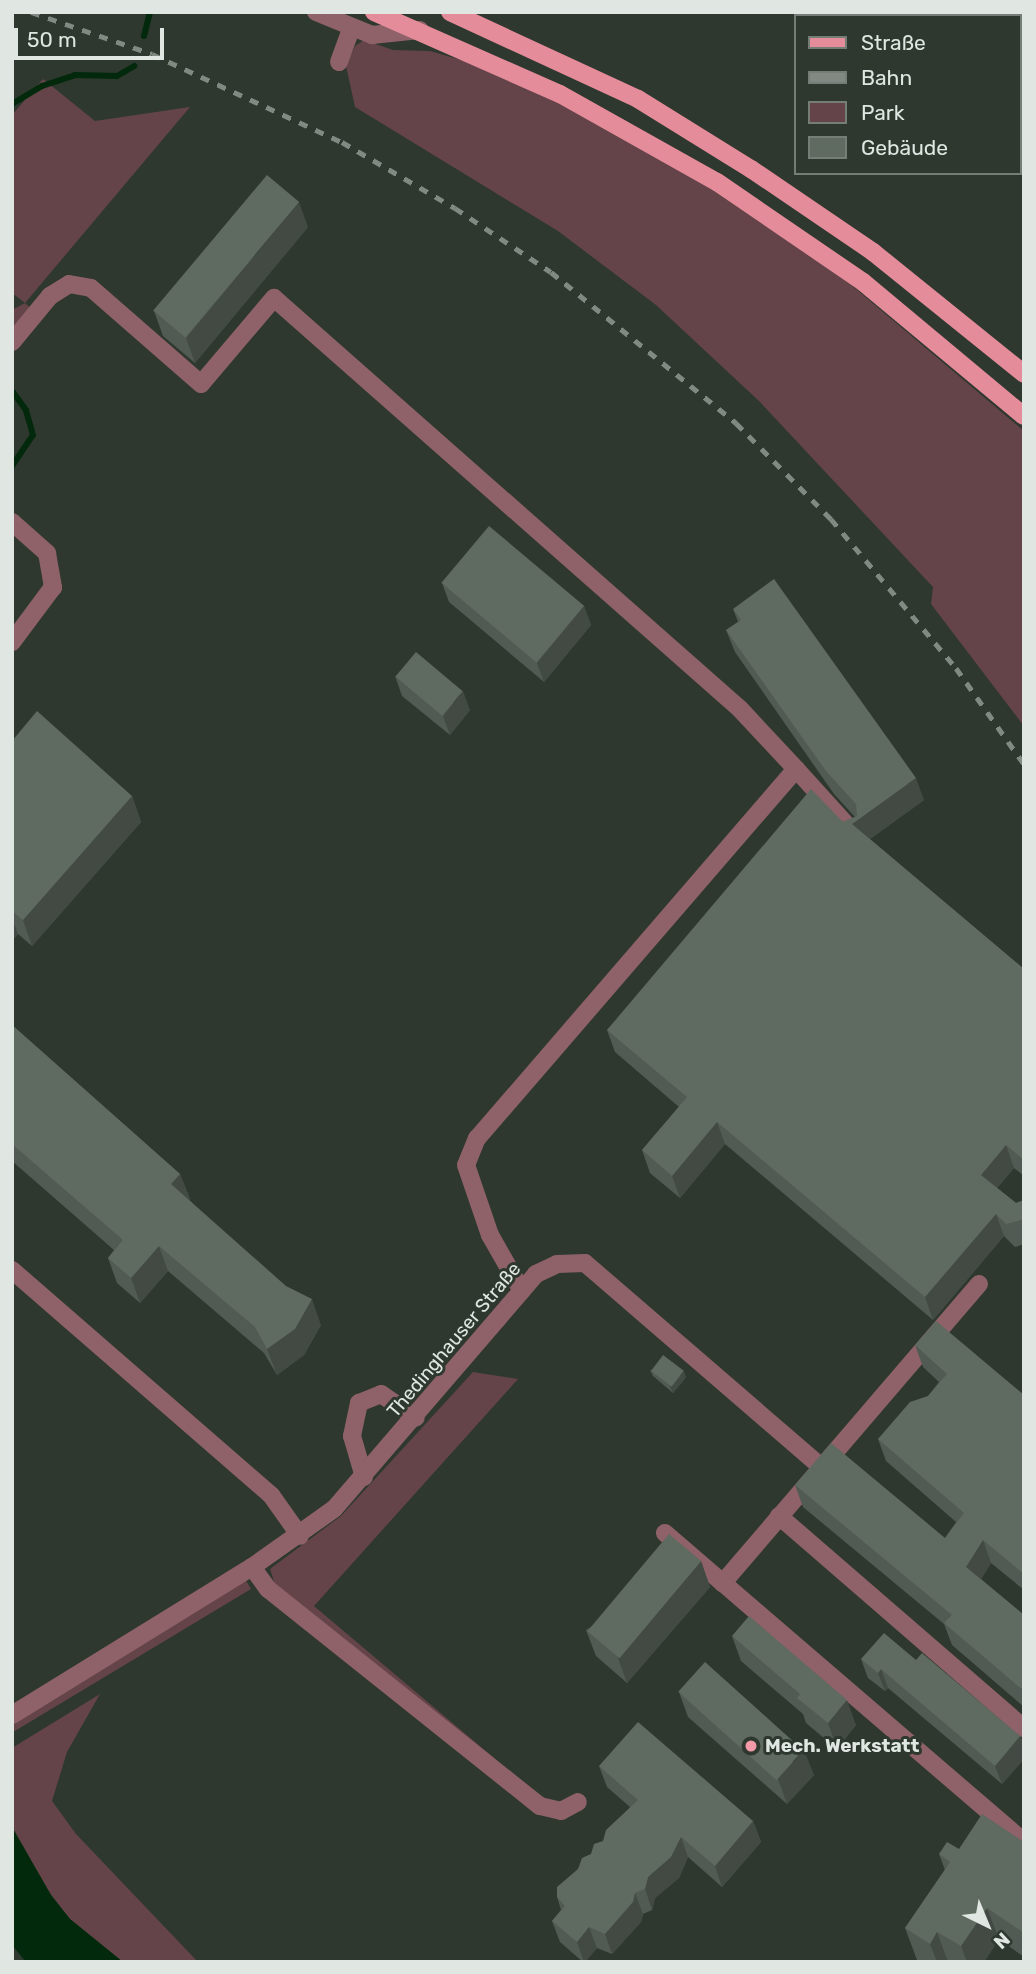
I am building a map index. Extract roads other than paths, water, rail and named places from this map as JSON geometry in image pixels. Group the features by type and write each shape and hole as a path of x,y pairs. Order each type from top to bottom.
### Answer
{"main road":[{"path":"374,12 560,94 717,181 882,297 1024,416"},
{"path":"450,12 638,99 751,169 873,251 1024,374"}],"lane":[{"path":"316,12 373,35 420,30"},
{"path":"339,62 352,27"},
{"path":"12,342 50,296 69,284 91,288 201,384 274,298 740,709 855,834"},
{"path":"12,522 47,553 53,587 12,642"},
{"path":"522,1291 491,1235 466,1165 477,1138 796,769"},
{"name":"Thedinghauser Straße","path":"12,1715 252,1567 300,1536 334,1509 416,1418 536,1274 557,1264 585,1263 821,1467"},
{"path":"12,1270 271,1495 300,1536"},
{"path":"723,1583 979,1284"},
{"path":"364,1477 352,1436 359,1403 381,1394 416,1418"},
{"path":"779,1516 1024,1728"},
{"path":"665,1533 1022,1837"},
{"path":"252,1567 268,1589 540,1806 561,1811 578,1802"}],"waterway":[{"path":"144,36 150,12"},
{"path":"12,104 42,86 75,75 117,76 134,66"},
{"path":"12,466 33,435 26,410 13,392"}],"railway":[{"path":"31,12 152,54 342,142 455,208 551,272 736,423 831,519 956,668 1024,764"}],"place":[{"name":"Mech. Werkstatt","path":"751,1746"}]}
